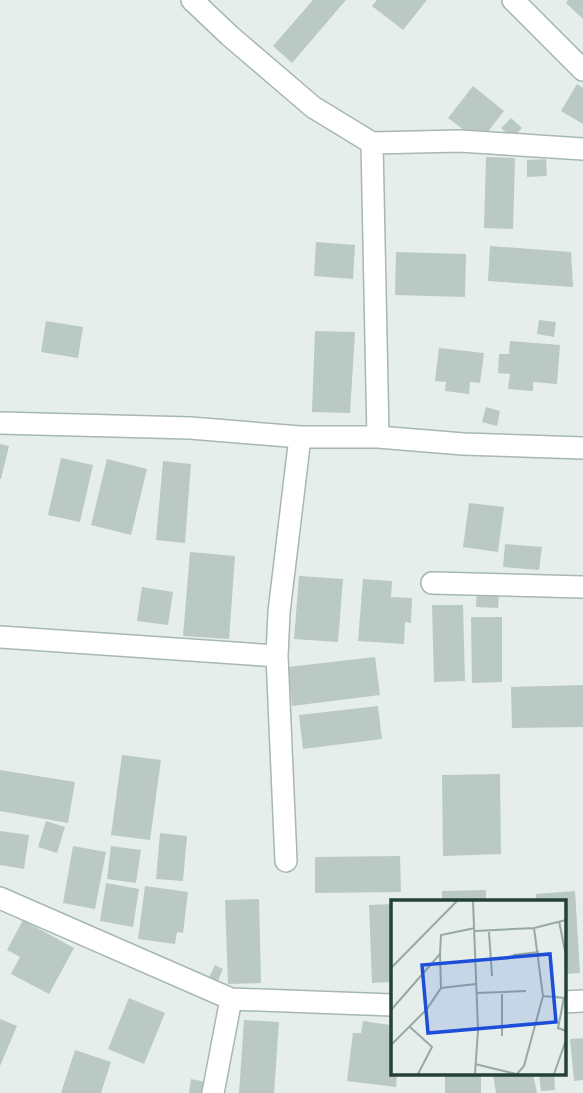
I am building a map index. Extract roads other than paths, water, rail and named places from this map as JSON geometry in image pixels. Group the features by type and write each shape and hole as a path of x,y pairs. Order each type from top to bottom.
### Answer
{"street":[{"path":"192,0 313,107 372,143 460,141 583,149"},
{"path":"513,0 583,69"},
{"path":"372,143 378,437"},
{"path":"0,423 190,428 300,437 378,437 463,444 583,448"},
{"path":"286,861 277,656 279,612 300,437"},
{"path":"432,583 583,587"},
{"path":"0,636 277,656"},
{"path":"0,898 231,999 391,1005"},
{"path":"213,1093 231,999"}]}
